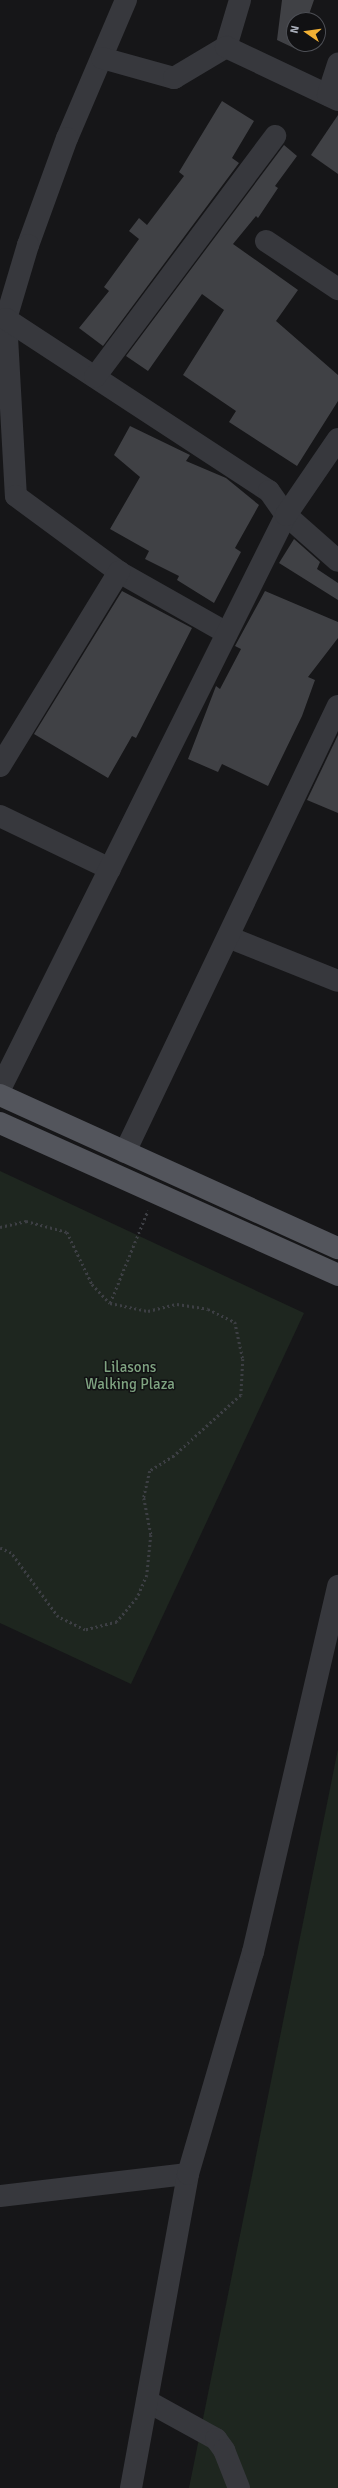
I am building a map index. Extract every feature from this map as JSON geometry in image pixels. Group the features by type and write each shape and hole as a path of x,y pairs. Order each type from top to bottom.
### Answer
{"main road":[{"path":"0,1096 338,1248"},
{"path":"0,1123 337,1274"}],"street":[{"path":"126,0 67,138 3,319 7,452 16,496 119,572 227,633"},
{"path":"102,58 174,78 226,47 240,0"},
{"path":"226,47 333,98 338,64"},
{"path":"95,377 275,136"},
{"path":"266,241 338,289"},
{"path":"3,319 95,377 269,491 286,515 338,561"},
{"path":"0,1089 286,515 338,439"},
{"path":"0,766 119,572"},
{"path":"125,1152 338,706"},
{"path":"0,816 110,869"},
{"path":"228,937 338,981"},
{"path":"131,2488 188,2174 253,1952 338,1586"},
{"path":"0,2196 188,2174"},
{"path":"147,2401 216,2439 224,2450 239,2488"}],"path":[{"path":"110,1303 155,1193"},
{"path":"0,1227 26,1220 67,1232 92,1284 110,1303 148,1311 177,1304 208,1309 235,1322 243,1358 241,1395 174,1456 150,1472 144,1498 151,1534 146,1575 136,1598 117,1622 86,1630 58,1617 11,1553 0,1548"}],"green space":[{"name":"Lilasons Walking Plaza","path":"0,1171 304,1313 131,1684 0,1623"},
{"path":"338,1749 338,2488 189,2488"}],"building":[{"path":"282,0 314,0 310,12 286,12 286,44 277,40"},
{"path":"222,101 254,121 232,158 239,163 103,346 79,328 109,291 104,287 139,239 129,231 139,218 147,225 184,176 179,172"},
{"path":"338,115 338,174 311,155"},
{"path":"284,145 297,156 275,186 278,188 258,218 256,216 233,244 298,290 276,321 338,375 338,401 297,466 229,422 236,411 183,375 224,310 202,294 148,371 126,356"},
{"path":"130,426 190,455 186,461 226,478 259,505 235,548 241,552 214,603 177,580 179,576 145,559 149,551 110,529 140,477 114,455"},
{"path":"294,539 320,562 317,569 338,583 338,600 279,563"},
{"path":"122,591 192,628 136,738 132,736 108,778 34,734"},
{"path":"265,591 338,622 338,638 308,677 315,680 302,716 268,786 222,764 218,772 188,759 216,686 220,689 241,649 235,646"},
{"path":"338,735 338,813 307,800"}]}
